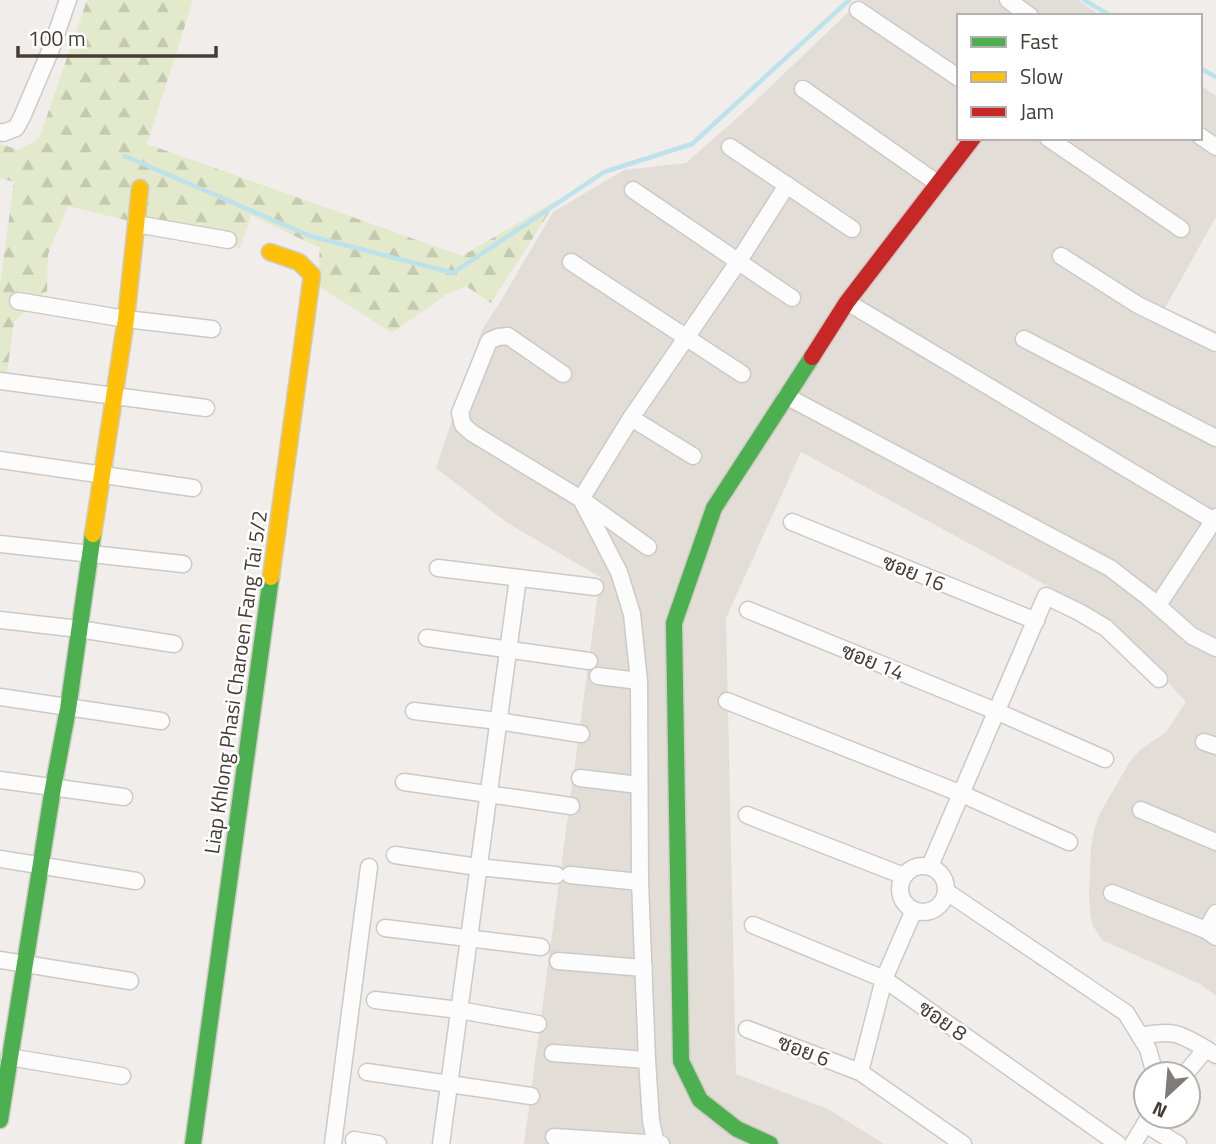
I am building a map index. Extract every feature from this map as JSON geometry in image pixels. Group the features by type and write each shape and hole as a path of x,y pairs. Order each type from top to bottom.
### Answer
{"street":[{"path":"0,132 16,128 22,117 51,49 68,0"},
{"path":"1008,0 1027,14"},
{"path":"858,10 957,77"},
{"path":"803,89 937,183"},
{"path":"770,1144 737,1129 700,1100 681,1061 674,623 714,508 847,302 971,140"},
{"path":"1051,140 1181,229"},
{"path":"730,147 852,229"},
{"path":"581,499 631,418 738,262 787,185"},
{"path":"0,1120 68,709 127,319 140,188"},
{"path":"633,190 792,298"},
{"path":"136,224 228,240"},
{"name":"Liap Khlong Phasi Charoen Fang Tai 5/2","path":"193,1144 312,275 309,268 300,262 270,252"},
{"path":"1061,256 1138,305 1216,343"},
{"path":"571,262 742,374"},
{"path":"18,301 212,330"},
{"path":"847,302 1215,520 1158,605"},
{"path":"563,374 508,337 489,341 460,413 463,425 581,499 648,547"},
{"path":"1024,339 1216,438"},
{"path":"0,381 206,408"},
{"path":"786,396 1110,568 1158,605 1192,636 1216,648"},
{"path":"631,418 693,456"},
{"path":"0,460 193,488"},
{"path":"554,1137 657,1144 651,1121 647,1060 640,882 639,681 632,614 619,572 581,499"},
{"name":"ซอย 16","path":"792,522 1036,621"},
{"path":"0,544 183,564"},
{"path":"438,568 595,587"},
{"path":"441,1144 518,578"},
{"path":"930,866 1046,596 1106,628 1159,678"},
{"name":"ซอย 14","path":"748,610 998,712 1105,759"},
{"path":"0,620 174,644"},
{"path":"427,638 589,661"},
{"path":"598,676 639,681"},
{"path":"0,697 161,721"},
{"path":"727,701 962,793 1069,842"},
{"path":"414,711 581,734"},
{"path":"580,778 639,785"},
{"path":"0,780 124,797"},
{"path":"404,782 571,806"},
{"path":"1141,810 1216,842"},
{"path":"747,815 904,876"},
{"path":"395,855 478,867 640,882"},
{"path":"0,859 136,881"},
{"path":"920,865 930,866 939,872 945,879 947,892 938,908 922,912 907,906 900,891 904,876 920,865"},
{"path":"333,1144 369,867"},
{"path":"947,892 1126,1013 1148,1049 1151,1060"},
{"path":"1112,893 1211,934 1216,913"},
{"path":"860,1072 884,978 914,911"},
{"name":"ซอย 8","path":"753,925 884,978 1118,1144"},
{"path":"385,928 541,947"},
{"path":"0,960 130,981"},
{"path":"558,961 644,968"},
{"path":"375,1000 459,1010 538,1024"},
{"name":"ซอย 6","path":"747,1029 860,1072 964,1144"},
{"path":"1140,1036 1163,1032 1185,1036 1211,1052"},
{"path":"553,1053 647,1060"},
{"path":"9,1057 122,1076"},
{"path":"367,1072 531,1096"},
{"path":"1160,1130 1178,1144"},
{"path":"354,1140 378,1144"}],"shaded area":[{"path":"861,0 1078,0 1098,14 957,14 957,140 1202,140 1202,86 1216,96 1216,217 1165,308 1216,331 1216,996 1200,984 1102,940 1092,924 1090,912 1091,847 1100,813 1129,763 1140,750 1166,732 1186,702 1112,621 801,452 726,618 736,1074 828,1109 884,1144 524,1144 600,577 506,522 436,468 482,330 553,212 624,170 686,163"}],"green space":[{"path":"87,0 193,0 147,144 462,256 557,200 491,303 466,286 447,294 392,333 317,285 320,248 251,215 240,248 68,206 48,254 47,291 14,322 7,372 0,372 0,284 14,182 0,178 0,144 19,150 39,139"}],"waterway":[{"path":"125,156 310,236 453,273 604,172 692,144 849,0"},
{"path":"1084,0 1108,14"},
{"path":"1202,69 1216,77"}],"traffic: fast":[{"path":"770,1144 737,1129 700,1100 681,1061 674,623 714,508 812,357"},
{"path":"0,1120 68,709 93,534"},
{"path":"193,1144 271,577"}],"traffic: slow":[{"path":"93,534 126,319 140,188"},
{"path":"270,252 299,262 312,275 271,577"}],"traffic: jam":[{"path":"812,357 847,302 971,140"}]}
